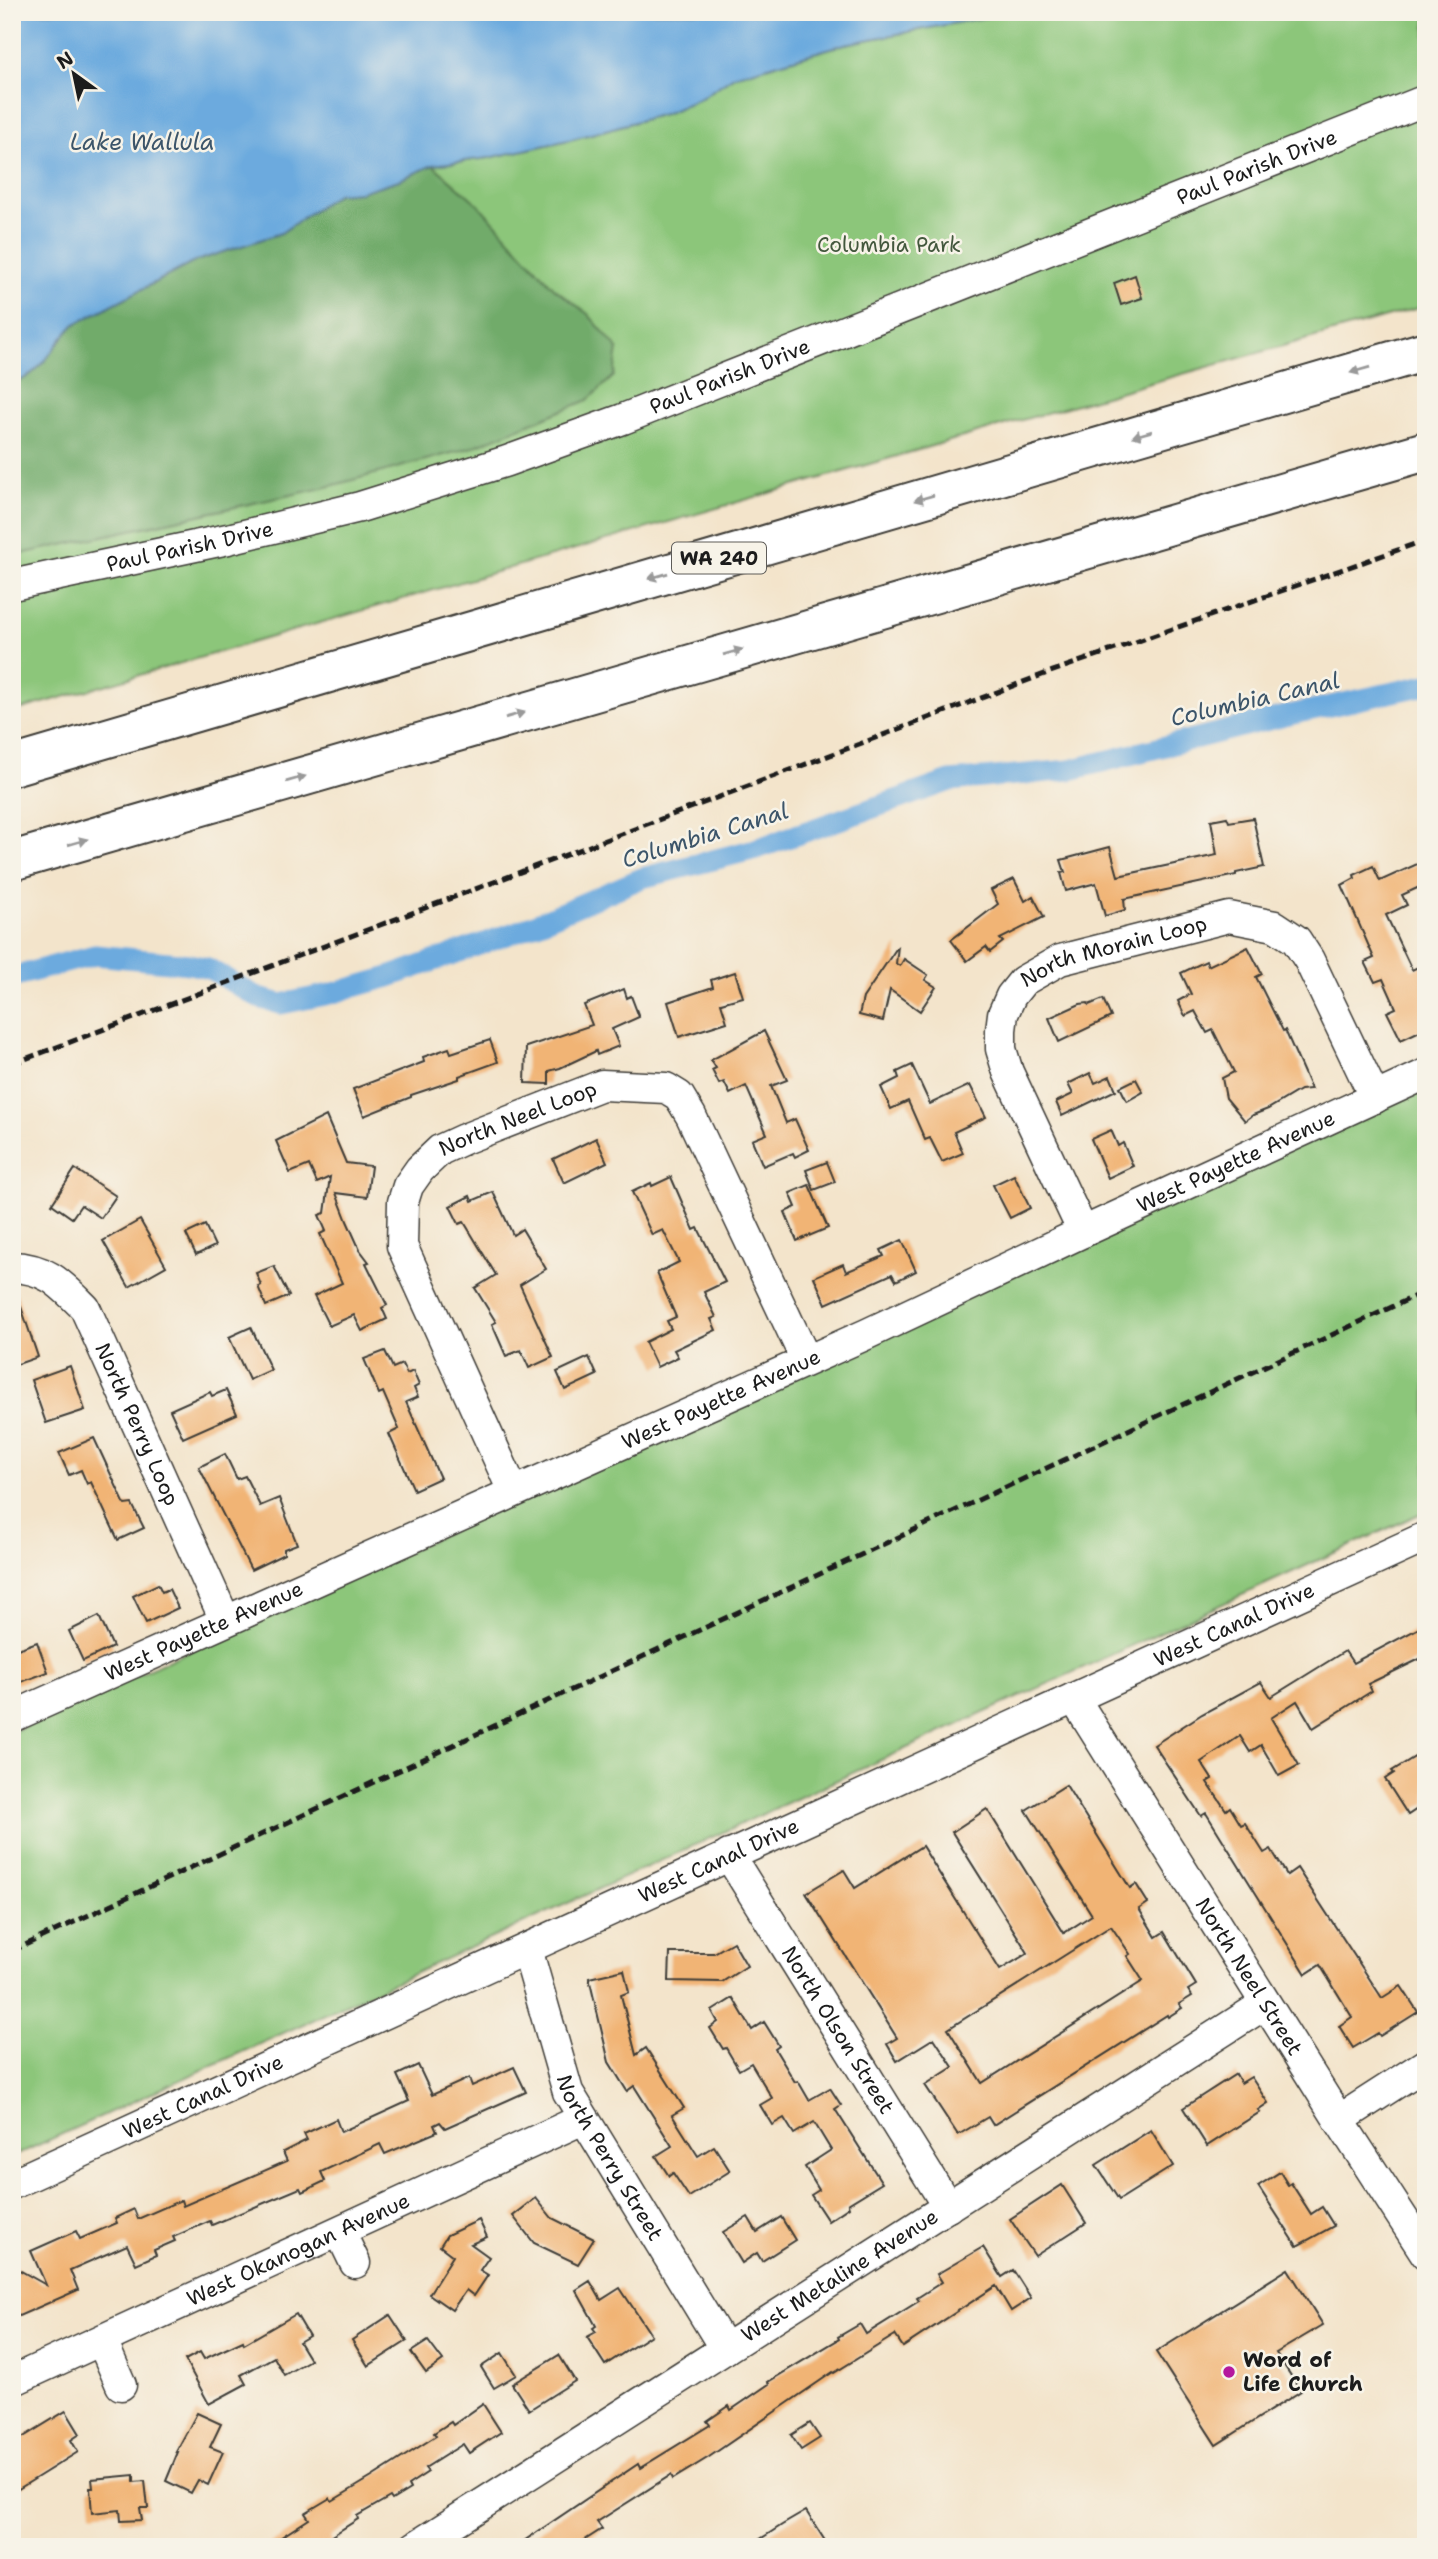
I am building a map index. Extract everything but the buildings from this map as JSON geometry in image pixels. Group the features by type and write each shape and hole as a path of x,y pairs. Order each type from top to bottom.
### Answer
{"highway":[{"name":"WA 240","path":"12,766 1426,351"},
{"path":"12,861 1426,451"}],"street":[{"name":"Paul Parish Drive","path":"12,585 294,524 507,461 636,414 1426,100"},
{"name":"North Morain Loop","path":"1083,1232 1008,1072 1001,1049 1003,1014 1011,996 1023,981 1060,960 1229,917 1275,926 1296,940 1309,960 1376,1098"},
{"name":"West Payette Avenue","path":"12,1717 867,1334 1426,1074"},
{"name":"North Neel Loop","path":"513,1491 402,1245 403,1202 408,1186 440,1150 464,1139 603,1085 666,1088 679,1096 691,1116 806,1360"},
{"name":"North Perry Loop","path":"12,1266 27,1267 51,1276 85,1308 225,1620"},
{"name":"West Canal Drive","path":"12,2184 1426,1537"},
{"name":"North Neel Street","path":"1074,1698 1265,2004 1426,2254"},
{"name":"North Olson Street","path":"729,1855 948,2207"},
{"name":"North Perry Street","path":"527,1949 568,2092 725,2349"},
{"name":"West Metaline Avenue","path":"415,2547 1265,2004"},
{"path":"1339,2120 1426,2064"},
{"name":"West Okanogan Avenue","path":"12,2381 583,2119"},
{"path":"340,2232 355,2263"},
{"path":"102,2341 121,2385"}],"green space":[{"name":"Columbia Park","path":"1014,12 1426,12 1426,306 1136,387 12,712 12,384 75,324 196,261 433,165 489,158 573,139 667,113 701,98 734,76 845,44"},
{"path":"433,165 478,204 554,288 588,314 618,349 614,376 588,400 470,448 327,487 12,556 12,384 40,366 75,324 196,261 281,233 337,194 360,192 399,180"},
{"path":"1426,1085 1426,1511 12,2157 12,1732"}],"water":[{"name":"Lake Wallula","path":"12,12 1014,12 845,44 734,76 701,98 667,113 573,139 489,158 433,165 399,180 360,192 337,194 281,233 196,261 75,324 40,366 12,384"}],"waterway":[{"name":"Columbia Canal","path":"12,977 95,955 208,968 259,998 281,1004 330,994 386,978 521,930 642,878 756,849 950,781 1070,770 1289,715 1426,685"}],"railway":[{"path":"12,1064 1050,672 1426,540"},
{"path":"12,1951 1426,1291"}],"place":[{"name":"Word of Life Church","path":"1229,2372"}]}
